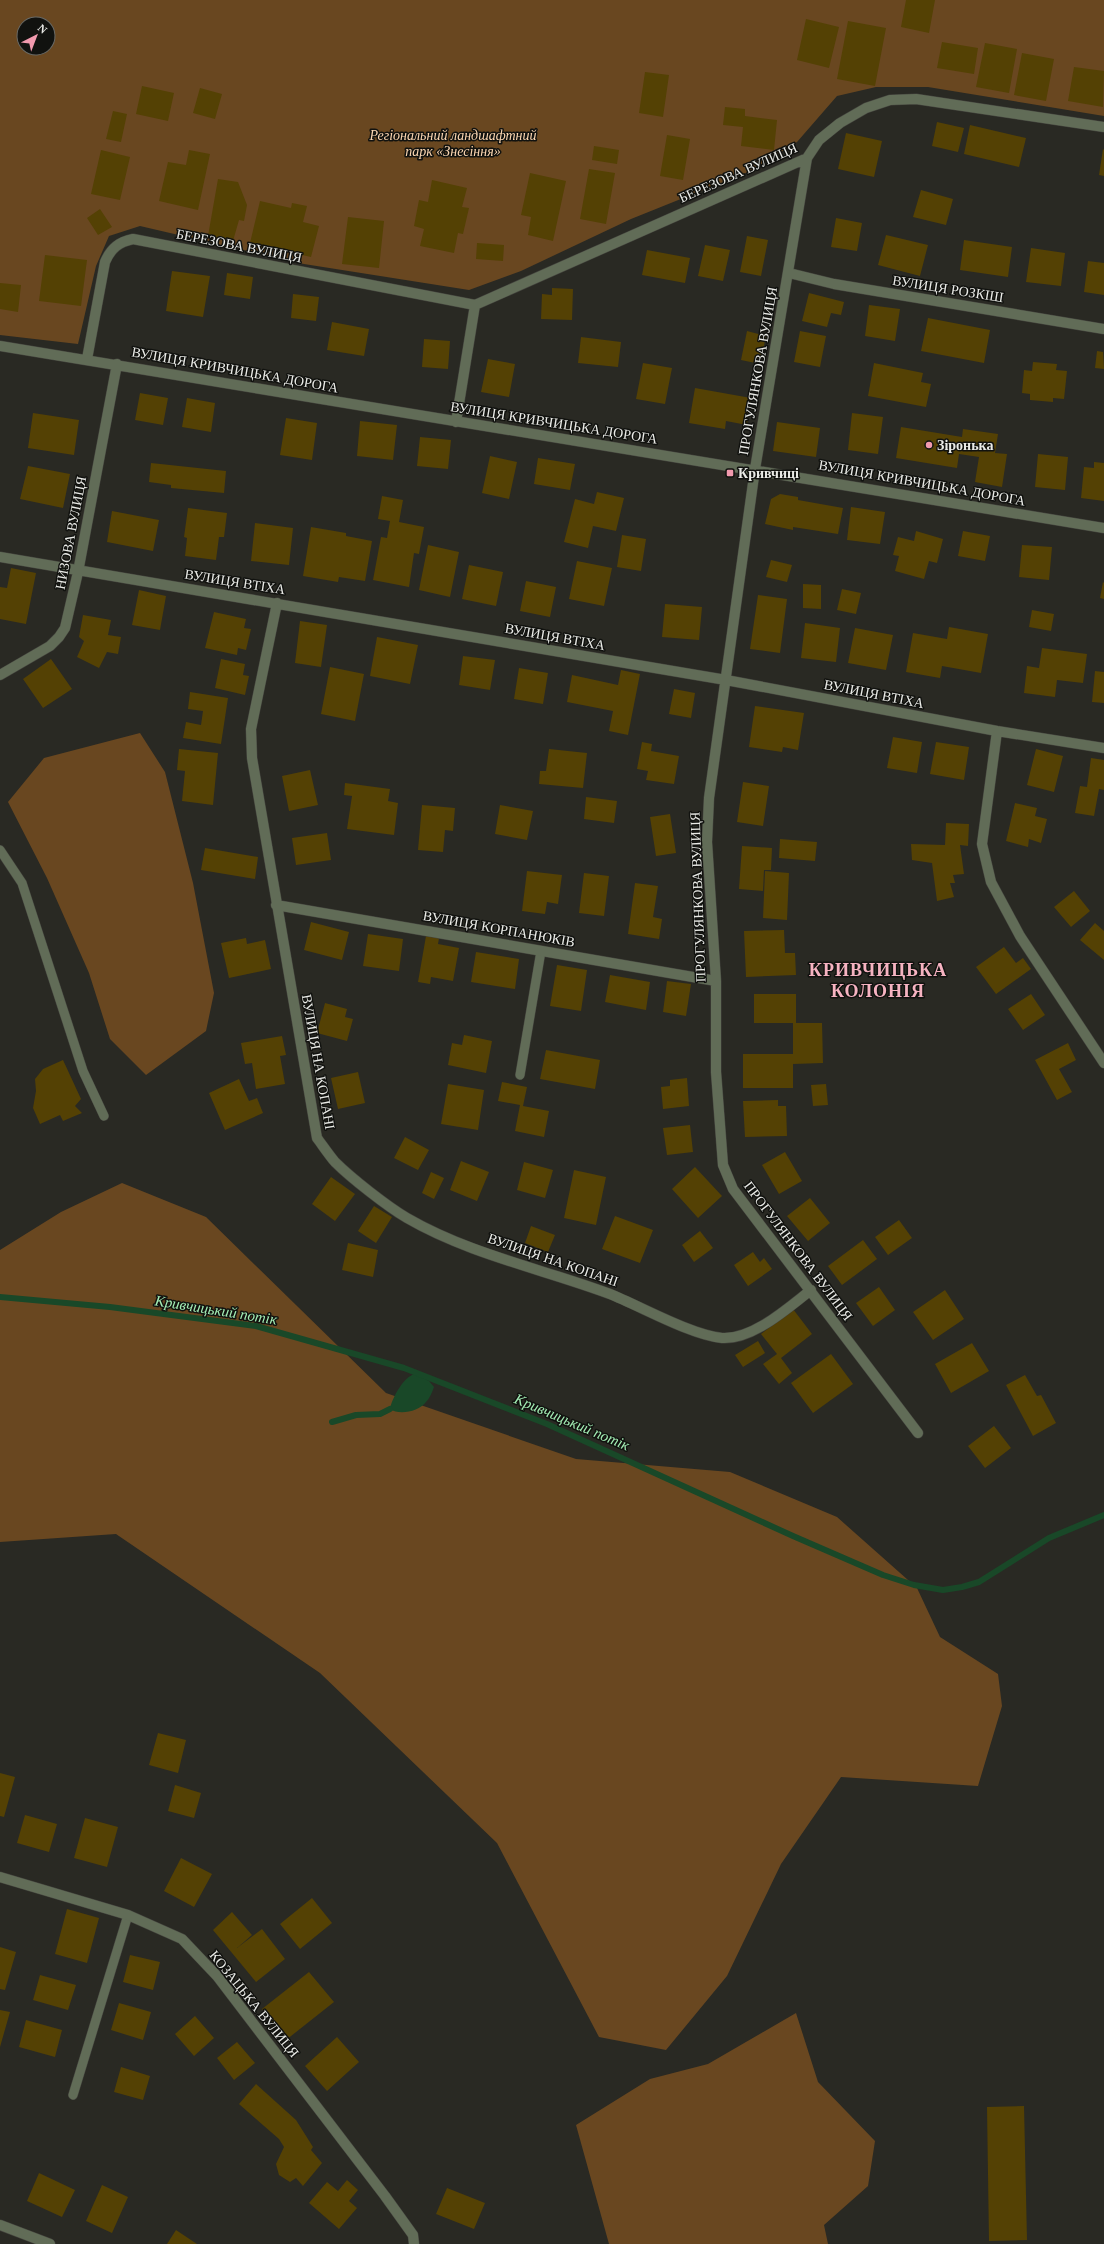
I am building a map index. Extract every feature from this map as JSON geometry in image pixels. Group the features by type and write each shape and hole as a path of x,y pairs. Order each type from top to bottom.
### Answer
{"street":[{"name":"БЕРЕЗОВА ВУЛИЦЯ","path":"87,359 105,262 109,253 116,246 134,239 475,305 807,158 819,140 840,123 866,108 890,100 916,99 1104,127"},
{"name":"ПРОГУЛЯНКОВА ВУЛИЦЯ","path":"807,158 755,469 709,798 707,835 716,981 716,1072 723,1166 733,1189 918,1433"},
{"name":"ВУЛИЦЯ РОЗКІШ","path":"788,273 834,284 1104,329"},
{"path":"456,422 475,305"},
{"name":"ВУЛИЦЯ КРИВЧИЦЬКА ДОРОГА","path":"0,346 117,364 456,422 755,469 1104,528"},
{"name":"НИЗОВА ВУЛИЦЯ","path":"0,675 50,646 65,628 78,572 117,364"},
{"name":"ВУЛИЦЯ ВТІХА","path":"0,557 78,572 277,603 726,680 997,731 1104,748"},
{"name":"ВУЛИЦЯ НА КОПАНІ","path":"277,603 251,729 252,758 317,1138 335,1162 406,1217 450,1239 610,1294 695,1330 722,1338 738,1336 758,1328 780,1315 811,1290"},
{"path":"997,731 982,844 990,882 1020,936 1104,1063"},
{"name":"ВУЛИЦЯ КОРПАНЮКІВ","path":"276,905 716,981"},
{"path":"1092,1045 1104,1046"},
{"name":"КОЗАЦЬКА ВУЛИЦЯ","path":"0,1877 128,1915 182,1939 216,1976 385,2196 413,2235 414,2244"},
{"path":"0,2225 50,2244"}],"lane":[{"path":"0,850 22,883 83,1071 104,1116"},
{"path":"520,1075 541,951"},
{"path":"73,2096 128,1915"}],"green space":[{"name":"Регіональний ландшафтний парк «Знесіння»","path":"0,0 1104,0 1104,116 928,87 876,87 837,96 797,142 748,172 631,219 521,271 469,290 304,264 140,226 109,236 96,266 78,344 0,335"},
{"path":"140,733 165,772 193,883 214,993 206,1031 146,1075 110,1039 89,973 47,878 8,802 44,758"},
{"path":"122,1183 206,1217 386,1393 576,1459 730,1472 837,1517 917,1588 940,1637 998,1674 1002,1706 978,1786 841,1777 781,1864 727,1976 666,2050 599,2037 497,1843 320,1673 116,1534 0,1542 0,1250 61,1212"},
{"path":"796,2013 818,2082 875,2141 868,2186 824,2225 828,2244 609,2244 576,2125 650,2079 708,2064"}],"shaded area":[{"path":"415,1374 429,1381 434,1387 429,1399 419,1408 409,1412 399,1412 390,1409 399,1388 407,1379"}],"building":[{"path":"906,0 935,0 929,33 901,27"},
{"path":"806,19 839,27 829,68 797,60"},
{"path":"848,21 886,28 875,86 837,79"},
{"path":"942,42 978,48 974,74 937,68"},
{"path":"985,43 1017,49 1009,93 976,87"},
{"path":"1022,53 1054,59 1046,101 1014,95"},
{"path":"1074,67 1104,71 1103,107 1068,101"},
{"path":"645,72 669,75 663,117 639,113"},
{"path":"142,86 174,93 168,121 136,114"},
{"path":"200,88 222,94 215,119 193,113"},
{"path":"725,107 745,109 745,116 777,120 774,150 741,146 743,127 723,125"},
{"path":"113,111 127,114 121,142 106,139"},
{"path":"937,122 964,128 958,152 932,146"},
{"path":"970,125 1026,138 1019,167 964,154"},
{"path":"846,133 882,141 874,177 838,169"},
{"path":"667,135 690,139 683,180 660,176"},
{"path":"594,146 619,150 617,164 592,160"},
{"path":"1103,149 1104,150 1104,176 1099,175"},
{"path":"101,150 130,157 120,200 91,194"},
{"path":"189,150 210,154 198,210 159,201 168,162 186,165"},
{"path":"589,169 615,173 606,224 580,219"},
{"path":"530,173 566,181 553,241 528,235 531,217 521,215"},
{"path":"218,179 238,182 247,205 244,221 239,220 233,241 208,236"},
{"path":"432,180 467,188 462,207 469,208 463,234 458,233 454,253 420,246 424,229 414,226 419,200 428,202"},
{"path":"921,190 953,199 946,225 913,217"},
{"path":"260,201 291,208 292,203 307,206 303,222 319,226 311,257 250,243"},
{"path":"100,209 112,227 98,235 87,218"},
{"path":"348,217 384,221 379,268 342,264"},
{"path":"836,218 862,223 857,251 831,247"},
{"path":"886,235 928,245 920,276 878,265"},
{"path":"747,236 768,240 761,276 740,272"},
{"path":"964,240 1012,247 1008,277 960,270"},
{"path":"477,243 504,245 503,261 476,259"},
{"path":"705,245 730,250 723,281 698,276"},
{"path":"1031,248 1065,253 1061,286 1026,282"},
{"path":"647,250 690,258 685,283 642,275"},
{"path":"45,255 87,260 81,306 39,301"},
{"path":"1088,261 1104,263 1104,295 1084,292"},
{"path":"172,271 210,276 203,317 166,311"},
{"path":"227,273 253,277 250,299 224,295"},
{"path":"0,283 21,285 18,312 0,309"},
{"path":"552,288 573,289 572,320 541,319 542,294 552,295"},
{"path":"809,293 844,302 841,315 831,313 827,327 802,321"},
{"path":"293,294 319,297 316,321 291,318"},
{"path":"869,305 900,309 895,341 865,336"},
{"path":"928,318 990,330 984,363 921,351"},
{"path":"332,322 369,329 364,356 327,350"},
{"path":"747,331 766,336 760,364 741,360"},
{"path":"800,331 826,336 820,367 794,362"},
{"path":"581,337 621,342 618,367 578,363"},
{"path":"424,339 450,341 448,369 422,367"},
{"path":"1103,349 1104,369 1095,368 1097,351 1103,352"},
{"path":"488,359 515,364 509,397 481,392"},
{"path":"1033,362 1057,364 1056,370 1067,371 1064,399 1053,398 1053,402 1030,400 1030,394 1022,393 1024,370 1032,371"},
{"path":"643,363 672,368 665,404 636,399"},
{"path":"874,363 923,373 921,382 931,384 926,407 868,396"},
{"path":"695,388 751,398 747,425 726,421 725,429 689,423"},
{"path":"140,393 168,398 163,425 135,420"},
{"path":"187,398 215,403 211,432 182,427"},
{"path":"33,413 79,420 74,455 28,448"},
{"path":"852,413 883,417 878,454 848,450"},
{"path":"286,418 317,423 312,460 280,455"},
{"path":"360,421 397,425 393,460 357,456"},
{"path":"777,422 820,428 816,457 773,451"},
{"path":"901,427 962,437 963,429 998,434 995,453 1007,454 1002,487 975,482 979,457 959,454 957,468 896,458"},
{"path":"420,437 451,440 448,469 417,466"},
{"path":"1038,454 1068,457 1065,490 1035,487"},
{"path":"490,456 517,462 509,499 482,493"},
{"path":"538,458 575,464 570,490 534,484"},
{"path":"1094,462 1104,463 1104,501 1081,498 1084,467 1094,468"},
{"path":"151,463 226,471 224,493 171,488 171,485 149,482"},
{"path":"28,466 70,474 63,508 20,499"},
{"path":"597,492 624,498 616,531 593,526 588,548 564,542 575,499 594,504"},
{"path":"780,494 798,497 798,500 843,508 838,534 793,527 793,530 765,524 771,499"},
{"path":"382,496 403,500 399,522 424,527 419,554 414,553 409,587 373,580 381,537 387,538 390,521 378,519"},
{"path":"851,507 885,512 880,544 847,540"},
{"path":"188,508 227,513 224,537 219,537 216,560 185,556 187,538 184,537"},
{"path":"112,511 159,520 153,551 107,542"},
{"path":"255,523 293,528 289,565 251,561"},
{"path":"311,527 346,533 346,536 372,541 365,581 339,577 338,582 303,576"},
{"path":"916,531 943,539 937,563 929,561 924,579 895,571 899,556 893,555 898,537 914,541"},
{"path":"963,531 990,536 985,561 958,556"},
{"path":"622,535 646,539 641,571 617,567"},
{"path":"428,545 459,552 450,597 419,590"},
{"path":"1022,545 1052,547 1049,580 1019,577"},
{"path":"771,560 792,565 787,582 766,577"},
{"path":"577,561 612,568 604,606 569,599"},
{"path":"469,565 503,572 496,606 462,599"},
{"path":"11,568 36,573 26,624 0,619 0,587 7,588"},
{"path":"526,581 556,587 550,617 520,611"},
{"path":"1103,582 1104,583 1104,599 1100,598"},
{"path":"803,584 821,585 821,609 803,608"},
{"path":"842,589 861,593 856,614 837,610"},
{"path":"139,590 166,596 160,630 132,625"},
{"path":"758,595 787,599 780,653 750,649"},
{"path":"665,604 702,607 699,640 662,637"},
{"path":"1032,610 1054,614 1051,631 1029,627"},
{"path":"214,612 246,619 244,628 251,629 246,650 238,648 237,655 205,648"},
{"path":"83,615 111,620 108,635 121,637 118,654 107,652 99,668 77,657 84,641 79,637"},
{"path":"300,621 327,625 321,667 295,663"},
{"path":"805,623 840,628 836,662 801,658"},
{"path":"949,627 988,634 981,673 942,666 940,678 906,672 913,633 947,639"},
{"path":"855,628 893,635 886,670 848,663"},
{"path":"377,637 418,645 410,684 370,676"},
{"path":"1042,648 1087,654 1083,683 1057,680 1055,697 1024,693 1027,666 1039,668"},
{"path":"463,656 495,660 490,690 459,685"},
{"path":"51,659 72,689 43,708 23,679"},
{"path":"221,659 245,664 243,675 249,676 245,695 215,688"},
{"path":"330,667 364,674 355,721 321,714"},
{"path":"519,668 548,673 543,704 514,699"},
{"path":"621,670 640,674 628,735 609,731 613,711 567,702 572,675 618,685"},
{"path":"1095,671 1104,672 1104,703 1092,702"},
{"path":"674,689 695,693 691,718 669,714"},
{"path":"190,692 228,698 221,744 183,738 186,722 201,725 203,711 188,709"},
{"path":"755,706 804,713 798,750 783,747 782,752 749,747"},
{"path":"893,737 922,742 917,773 887,768"},
{"path":"642,742 652,744 651,751 679,756 674,784 646,780 648,771 637,769"},
{"path":"936,742 969,747 964,780 930,774"},
{"path":"179,749 218,753 213,805 182,801 185,771 177,770"},
{"path":"549,749 587,753 583,788 539,784 540,771 546,771"},
{"path":"1036,749 1063,756 1054,792 1027,785"},
{"path":"1091,758 1104,760 1104,790 1099,789 1094,816 1075,813 1080,786 1087,787"},
{"path":"310,770 318,805 289,811 282,776"},
{"path":"743,782 769,786 763,826 737,822"},
{"path":"345,783 390,789 388,801 398,803 394,835 347,829 352,796 344,795"},
{"path":"586,797 617,801 614,823 584,819"},
{"path":"1015,803 1037,808 1035,816 1047,819 1041,843 1029,839 1028,847 1006,841"},
{"path":"422,805 455,808 453,831 445,830 443,852 418,850"},
{"path":"500,805 533,811 527,840 495,834"},
{"path":"670,814 676,853 656,856 650,817"},
{"path":"946,823 969,824 968,846 960,845 964,874 953,875 955,883 950,883 954,897 937,901 932,863 912,860 911,844 945,845"},
{"path":"327,833 331,860 296,865 292,838"},
{"path":"780,839 817,842 815,861 779,858"},
{"path":"742,846 772,848 771,870 764,870 763,891 739,889"},
{"path":"205,848 258,857 255,879 201,870"},
{"path":"527,871 562,875 558,904 547,902 545,914 522,911"},
{"path":"765,871 789,873 787,920 763,918"},
{"path":"584,873 609,876 604,916 579,913"},
{"path":"635,883 658,886 653,917 662,919 659,939 628,934"},
{"path":"1074,891 1090,911 1071,927 1054,907"},
{"path":"311,922 349,932 342,960 304,950"},
{"path":"1095,923 1104,931 1104,960 1080,940"},
{"path":"784,930 785,953 795,953 796,975 746,977 744,931"},
{"path":"368,934 403,939 399,971 363,966"},
{"path":"426,936 439,938 438,944 459,948 453,981 431,977 430,984 418,982"},
{"path":"246,938 247,944 265,940 271,969 229,978 221,943"},
{"path":"1004,947 1016,963 1023,958 1031,969 996,994 976,967"},
{"path":"476,952 519,959 515,989 471,982"},
{"path":"557,965 587,970 581,1011 550,1006"},
{"path":"610,975 650,982 646,1010 605,1002"},
{"path":"667,981 691,984 686,1016 663,1012"},
{"path":"754,994 796,994 796,1023 822,1023 823,1063 793,1064 793,1088 743,1088 743,1054 793,1054 793,1023 754,1023"},
{"path":"1031,994 1045,1015 1023,1030 1008,1009"},
{"path":"325,1003 347,1009 345,1017 353,1019 347,1041 317,1033"},
{"path":"464,1035 492,1041 486,1073 448,1065 452,1043 462,1045"},
{"path":"282,1036 286,1055 280,1056 285,1084 256,1089 252,1063 245,1064 241,1043"},
{"path":"1068,1043 1076,1060 1059,1069 1072,1092 1057,1100 1035,1060"},
{"path":"546,1050 600,1060 595,1089 540,1079"},
{"path":"63,1060 81,1099 75,1106 82,1113 63,1121 60,1115 40,1124 33,1108 36,1091 35,1079 43,1069"},
{"path":"358,1072 365,1103 338,1109 331,1078"},
{"path":"687,1078 689,1106 663,1109 661,1087 670,1086 670,1080"},
{"path":"239,1079 249,1101 257,1098 263,1113 225,1130 209,1093"},
{"path":"502,1082 527,1087 523,1106 549,1111 544,1137 515,1131 520,1105 498,1101"},
{"path":"448,1084 484,1090 478,1130 441,1124"},
{"path":"826,1084 828,1105 813,1106 811,1085"},
{"path":"778,1100 778,1106 786,1106 787,1136 745,1137 743,1101"},
{"path":"690,1125 693,1152 667,1155 663,1128"},
{"path":"405,1137 429,1150 418,1170 394,1158"},
{"path":"785,1152 802,1181 779,1194 762,1165"},
{"path":"461,1161 489,1172 477,1201 450,1190"},
{"path":"524,1162 553,1170 545,1198 517,1190"},
{"path":"695,1167 722,1196 698,1218 672,1189"},
{"path":"574,1170 606,1177 596,1225 564,1218"},
{"path":"431,1172 444,1178 434,1199 422,1193"},
{"path":"331,1177 355,1194 335,1221 312,1204"},
{"path":"810,1198 830,1223 808,1241 787,1216"},
{"path":"374,1206 392,1217 376,1243 358,1231"},
{"path":"615,1216 653,1230 640,1263 602,1249"},
{"path":"899,1220 912,1238 888,1255 875,1237"},
{"path":"531,1226 555,1235 548,1252 525,1243"},
{"path":"700,1231 713,1248 694,1262 682,1245"},
{"path":"863,1240 877,1259 842,1285 828,1266"},
{"path":"348,1243 378,1250 373,1277 342,1270"},
{"path":"753,1252 760,1262 764,1258 772,1269 748,1286 734,1265"},
{"path":"879,1287 895,1310 873,1326 856,1303"},
{"path":"945,1290 964,1319 933,1340 913,1312"},
{"path":"793,1309 812,1334 781,1358 792,1373 779,1384 763,1364 777,1354 761,1334"},
{"path":"758,1341 765,1353 743,1367 735,1355"},
{"path":"972,1343 989,1371 951,1393 935,1364"},
{"path":"831,1354 853,1384 813,1413 791,1383"},
{"path":"1025,1375 1037,1396 1041,1395 1056,1423 1033,1436 1006,1385"},
{"path":"994,1426 1011,1448 985,1468 968,1446"},
{"path":"158,1733 186,1740 178,1773 149,1765"},
{"path":"0,1773 15,1777 4,1817 0,1816"},
{"path":"175,1785 201,1793 194,1818 168,1811"},
{"path":"25,1815 57,1824 49,1852 17,1843"},
{"path":"85,1818 118,1827 107,1867 74,1858"},
{"path":"181,1858 212,1874 194,1907 164,1891"},
{"path":"312,1898 332,1923 300,1949 280,1924"},
{"path":"67,1909 99,1918 87,1963 55,1954"},
{"path":"232,1912 252,1935 237,1948 262,1929 285,1959 256,1982 213,1930"},
{"path":"0,1947 16,1952 5,1990 0,1989"},
{"path":"130,1955 160,1962 153,1990 123,1982"},
{"path":"309,1972 334,2002 286,2040 262,2009"},
{"path":"40,1975 76,1985 68,2010 33,2000"},
{"path":"119,2003 151,2012 143,2040 111,2030"},
{"path":"0,2010 10,2012 0,2047"},
{"path":"195,2016 214,2038 194,2056 175,2034"},
{"path":"26,2020 62,2030 55,2057 19,2047"},
{"path":"337,2037 359,2062 327,2091 305,2066"},
{"path":"237,2042 255,2063 234,2080 217,2058"},
{"path":"121,2067 150,2076 143,2100 114,2092"},
{"path":"256,2084 296,2120 313,2147 311,2150 322,2163 303,2186 296,2178 290,2182 279,2175 276,2164 284,2147 279,2139 239,2104"},
{"path":"1024,2106 1027,2240 989,2241 987,2107"},
{"path":"39,2173 75,2190 62,2217 27,2201"},
{"path":"347,2180 358,2190 349,2201 357,2208 339,2229 309,2203 327,2182 338,2191"},
{"path":"102,2185 128,2197 112,2233 86,2221"},
{"path":"447,2188 485,2203 474,2229 436,2214"},
{"path":"176,2230 197,2244 167,2244"}],"waterway":[{"name":"Кривчицький потік","path":"0,1297 110,1307 256,1326 404,1368 547,1424 793,1536 883,1575 914,1585 943,1590 979,1582 1049,1538 1104,1515"},
{"path":"332,1422 356,1415 380,1414 390,1409"}],"place":[{"name":"Зіронька","path":"929,445"},
{"name":"Кривчиці","path":"730,473"}],"district":[{"name":"КРИВЧИЦЬКА КОЛОНІЯ","path":"878,980"}]}
